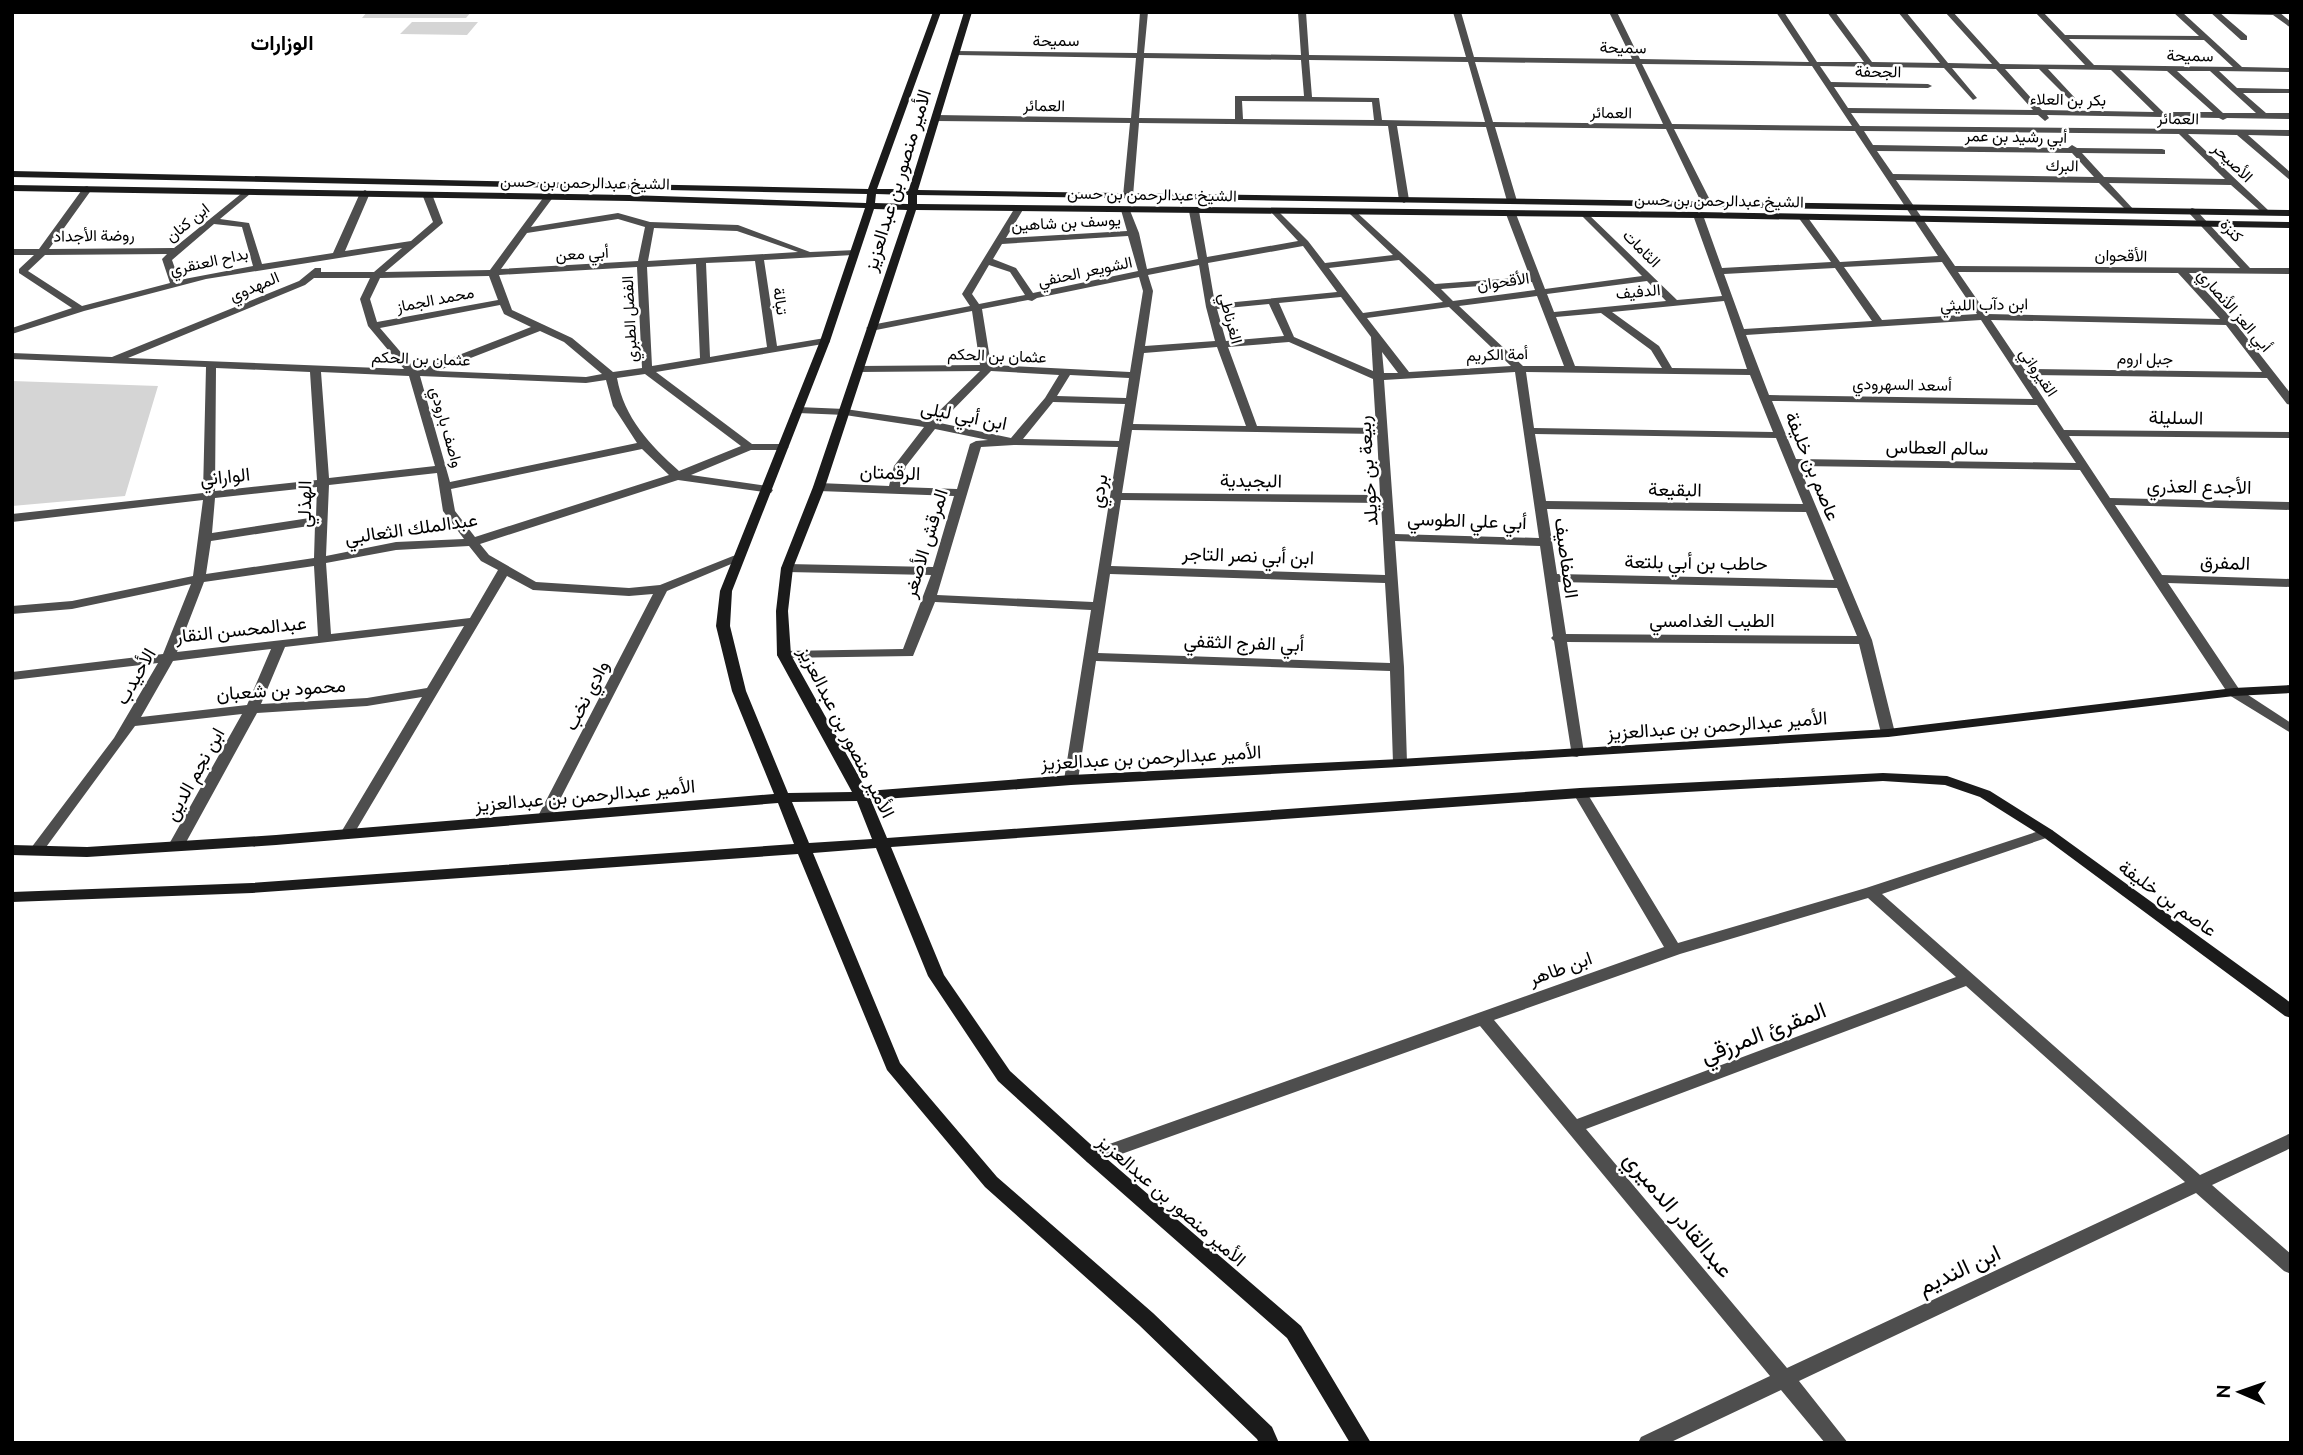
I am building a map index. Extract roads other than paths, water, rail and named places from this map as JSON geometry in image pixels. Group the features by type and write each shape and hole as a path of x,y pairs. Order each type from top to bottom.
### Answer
{"street":[{"name":"الأمير منصور بن عبدالعزيز","path":"937,12 871,199 825,341 767,490 737,558 726,591 723,625 739,691 893,1066 991,1182 1146,1319 1265,1433 1269,1443"},
{"name":"الأمير منصور بن عبدالعزيز","path":"968,12 913,191 912,207 845,412 788,568 782,611 784,655 862,796 936,976 1004,1076 1294,1332 1361,1443"},
{"path":"1128,196 1144,12"},
{"path":"1301,12 1308,99"},
{"path":"1457,12 1512,201"},
{"path":"1614,12 1707,204"},
{"name":"القيرواني","path":"1780,12 2234,692 2291,729"},
{"path":"1831,12 1870,65"},
{"path":"1902,12 1973,98"},
{"path":"1949,12 2129,210"},
{"path":"2039,12 2092,68"},
{"path":"2177,12 2241,70"},
{"path":"2214,12 2244,38"},
{"path":"2227,12 2274,13 2291,26"},
{"path":"2062,37 2206,38"},
{"name":"سميحة","path":"956,53 2291,70"},
{"path":"2041,67 2072,100"},
{"path":"2113,68 2161,114"},
{"path":"2170,69 2291,178"},
{"path":"2212,69 2264,116"},
{"name":"الجحفة","path":"1828,84 1928,86"},
{"path":"2236,90 2291,91"},
{"path":"1238,121 1238,98 1376,100 1378,123"},
{"path":"1294,99 1295,122"},
{"name":"بكر بن العلاء","path":"1845,110 2291,116"},
{"name":"العمائر","path":"936,118 2289,135"},
{"path":"1392,123 1404,200"},
{"name":"الأصيحر","path":"2182,132 2265,212"},
{"name":"أبي رشيد بن عمر","path":"1871,148 2162,152"},
{"name":"الشيخ عبدالرحمن بن حسن","path":"12,174 871,199 912,207 1698,215 2291,225"},
{"name":"البرك","path":"1890,177 2234,182"},
{"name":"الشيخ عبدالرحمن بن حسن","path":"12,188 871,199 913,191 2291,213"},
{"path":"80,309 17,272 42,252 87,189"},
{"name":"ابن كنان","path":"175,284 167,259 247,191"},
{"name":"المهدوي","path":"112,360 302,283 339,253 365,193"},
{"path":"373,326 365,299 376,275 418,243 438,223 427,194"},
{"path":"548,196 493,273 508,313 568,340 611,376 613,395 643,445 677,476 749,447 783,447"},
{"path":"618,216 629,198"},
{"path":"894,489 900,466 932,425 985,373 977,309 967,294 1019,208"},
{"name":"بردي","path":"1071,779 1148,291 1126,209"},
{"name":"الغرناطي","path":"1194,211 1211,307 1221,343 1253,429"},
{"name":"كنزة","path":"2192,211 2248,271"},
{"path":"1276,212 1305,243 1404,373"},
{"path":"1353,212 1520,369"},
{"path":"1510,214 1571,370"},
{"name":"الثامات","path":"1586,215 1674,303"},
{"name":"عاصم بن خليفة","path":"1698,215 1764,398 1865,640 1888,733"},
{"path":"524,231 618,216 649,225 738,228 814,255"},
{"path":"1803,217 1880,324"},
{"path":"213,221 246,225 258,267"},
{"name":"الفضل الطبري","path":"649,225 642,265 647,370 749,447"},
{"name":"يوسف بن شاهين","path":"1000,241 1134,233"},
{"name":"بداح العنقري","path":"12,331 80,309 175,284 339,253 418,243"},
{"name":"الشويعر الحنفي","path":"871,328 1032,298 1202,259 1305,243"},
{"name":"روضة الأجداد","path":"12,251 176,251"},
{"name":"أبي معن","path":"312,275 493,273 853,252"},
{"path":"1322,266 1402,257"},
{"name":"تبالة","path":"758,258 772,349"},
{"path":"988,261 1013,270 1032,298"},
{"path":"701,262 705,360"},
{"name":"الأقحوان","path":"1718,271 1834,263 2291,271"},
{"name":"أبي العز الأنصاري","path":"2181,271 2230,322 2291,402"},
{"name":"الأقحوان","path":"1360,316 1650,278"},
{"path":"1434,287 1537,279"},
{"path":"1211,307 1343,294"},
{"name":"الدفيف","path":"1550,315 1728,299"},
{"name":"محمد الجماز","path":"373,326 503,302"},
{"path":"1273,302 1290,339"},
{"path":"1603,310 1656,348 1669,371"},
{"name":"ابن دآب الليثي","path":"1740,332 1983,317 2230,322"},
{"name":"واصف بارودي","path":"373,326 414,374 442,469 449,511 485,558 533,586 629,592 662,589 737,558"},
{"path":"414,374 540,327"},
{"name":"ربيعة بن خويلد","path":"1376,337 1397,667 1400,764"},
{"path":"1138,350 1290,339 1378,377"},
{"name":"عثمان بن الحكم","path":"12,356 586,380 825,341"},
{"name":"الأحيدب","path":"36,850 106,761 131,722 170,656 199,579 209,495 211,365"},
{"name":"عثمان بن الحكم","path":"859,369 986,368 1134,376"},
{"name":"الهذلي","path":"315,369 323,482 320,561 325,639"},
{"name":"أمة الكريم","path":"1378,377 1404,373 1520,369 1754,372"},
{"name":"الصفاصيف","path":"1520,369 1577,753"},
{"name":"جبل اروم","path":"2020,372 2270,375"},
{"path":"1014,442 1050,399 1065,374"},
{"name":"أسعد السهرودي","path":"1764,398 2040,402"},
{"path":"1050,399 1130,401"},
{"name":"ابن أبي ليلى","path":"797,410 845,412 932,425 1014,442 1124,444"},
{"path":"1126,427 1382,431"},
{"path":"1529,431 1780,435"},
{"name":"السليلة","path":"2060,433 2291,435"},
{"name":"المرقش الأصغر","path":"784,655 908,653 930,597 976,444 1014,442"},
{"path":"445,487 643,445"},
{"name":"سالم العطاس","path":"1791,462 2083,467"},
{"name":"الواراني","path":"12,518 442,469"},
{"name":"عبدالملك الثعالبي","path":"12,610 72,605 199,579 320,561 396,546 473,542 677,476 767,490"},
{"name":"الرقمتان","path":"819,487 960,493"},
{"name":"البجيدية","path":"1115,496 1386,499"},
{"name":"الأجدع العذري","path":"2106,501 2291,506"},
{"name":"البقيعة","path":"1540,505 1810,509"},
{"path":"204,538 322,520"},
{"name":"أبي علي الطوسي","path":"1389,537 1544,542"},
{"path":"788,568 938,571"},
{"path":"347,834 505,569"},
{"name":"ابن أبي نصر التاجر","path":"1104,570 1391,579"},
{"name":"حاطب بن أبي بلتعة","path":"1550,578 1841,584"},
{"name":"المفرق","path":"2158,579 2291,583"},
{"name":"وادي نخب","path":"544,818 662,589"},
{"path":"930,597 1098,606"},
{"name":"عبدالمحسن النقار","path":"12,676 474,621"},
{"name":"الطيب الغدامسي","path":"1558,638 1865,640"},
{"name":"ابن نجم الدين","path":"176,846 252,709 280,644"},
{"name":"أبي الفرج الثقفي","path":"1090,657 1397,667"},
{"name":"الأمير عبدالرحمن بن عبدالعزيز","path":"12,850 87,852 347,834 782,797 862,796 1071,779 1400,764 1888,733 2234,692 2291,689"},
{"name":"محمود بن شعبان","path":"131,722 252,709 367,702 432,691"},
{"name":"عاصم بن خليفة","path":"1580,793 1883,777 1947,781 1985,794 2047,833 2291,1012"},
{"path":"12,897 251,888 1580,793 1674,950"},
{"name":"ابن طاهر","path":"1093,1157 1674,950 1871,892 2047,833"},
{"path":"1871,892 2291,1266"},
{"name":"المقرئ المرزقي","path":"1574,1127 1968,979"},
{"name":"عبدالقادر الدميري","path":"1483,1018 1839,1443"},
{"name":"ابن النديم","path":"1648,1443 2291,1139"}],"district":[{"name":"الوزارات","path":"282,42"}]}
